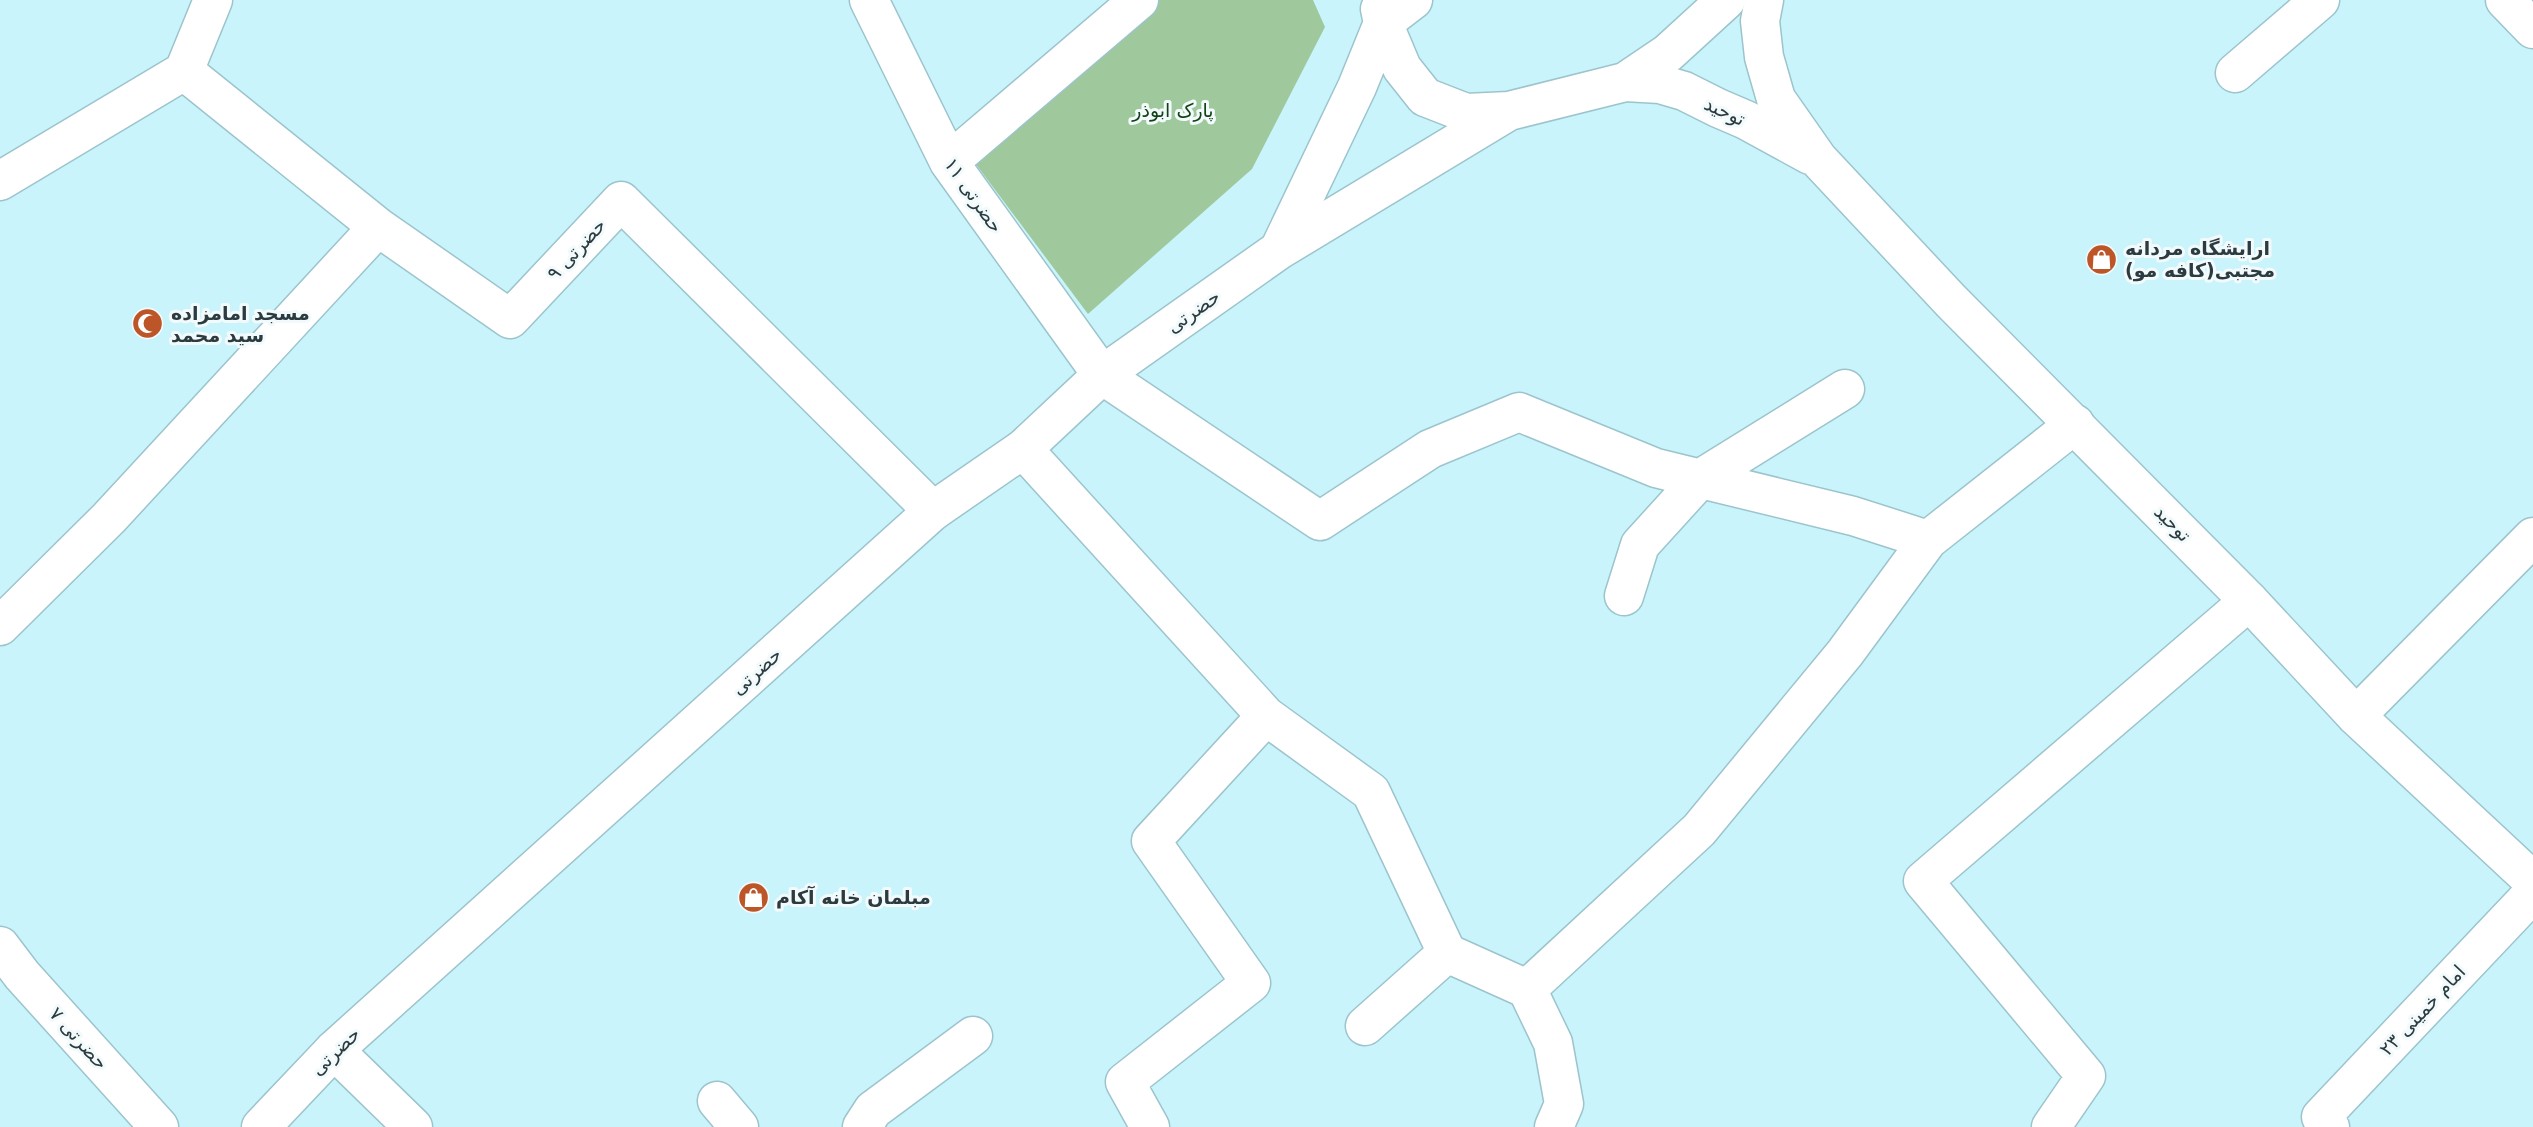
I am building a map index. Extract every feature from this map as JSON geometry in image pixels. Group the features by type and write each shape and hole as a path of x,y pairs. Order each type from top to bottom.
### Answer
{"street":[{"path":"0,181 184,71 213,0"},
{"name":"حضرتی ۱۱","path":"869,0 949,162 1102,375"},
{"path":"949,162 1139,0"},
{"path":"1413,0 1381,12 1402,68 1425,97 1466,113 1510,111"},
{"name":"حضرتی","path":"261,1127 334,1050 933,511 1023,449 1102,375 1279,250 1510,111 1625,82 1668,53 1727,0"},
{"name":"توحید","path":"1764,0 1760,21 1764,57 1776,99 1818,159 1951,301 2249,601 2356,716 2533,881"},
{"path":"2235,73 2320,0"},
{"path":"2505,0 2533,29"},
{"name":"حضرتی","path":"1279,250 1357,87 1381,12"},
{"name":"حضرتی ۹","path":"184,71 378,227 510,320 621,201 933,511"},
{"name":"توحید","path":"1625,82 1660,84 1684,91 1746,120 1818,159"},
{"path":"0,626 109,518 378,227"},
{"path":"1102,375 1320,521 1430,449 1519,412 1656,468 1853,516 1928,540"},
{"path":"1624,596 1640,545 1700,479 1845,389"},
{"path":"1527,989 1699,830 1845,653 1928,540 2075,424"},
{"path":"1023,449 1266,716 1371,792 1447,953 1527,989 1553,1042 1564,1104 1553,1127"},
{"path":"2356,716 2533,537"},
{"path":"2051,1127 2086,1076 1923,881 2249,601"},
{"path":"1150,1127 1125,1082 1251,983 1151,841 1266,716"},
{"name":"امام خمینی ۲۳","path":"2330,1127 2321,1117 2533,893"},
{"name":"حضرتی ۷","path":"0,946 22,975 159,1127"},
{"path":"1365,1026 1447,953"},
{"path":"874,1121 973,1035"},
{"path":"334,1050 413,1127"}],"green space":[{"name":"پارک ابوذر","path":"1151,0 1313,0 1325,27 1252,169 1088,314 972,159"}],"place":[{"name":"ارایشگاه مردانه مجتبی(کافه مو)","path":"2102,259"},
{"name":"مسجد امامزاده سید محمد","path":"148,324"},
{"name":"مبلمان خانه آکام","path":"753,897"}]}
